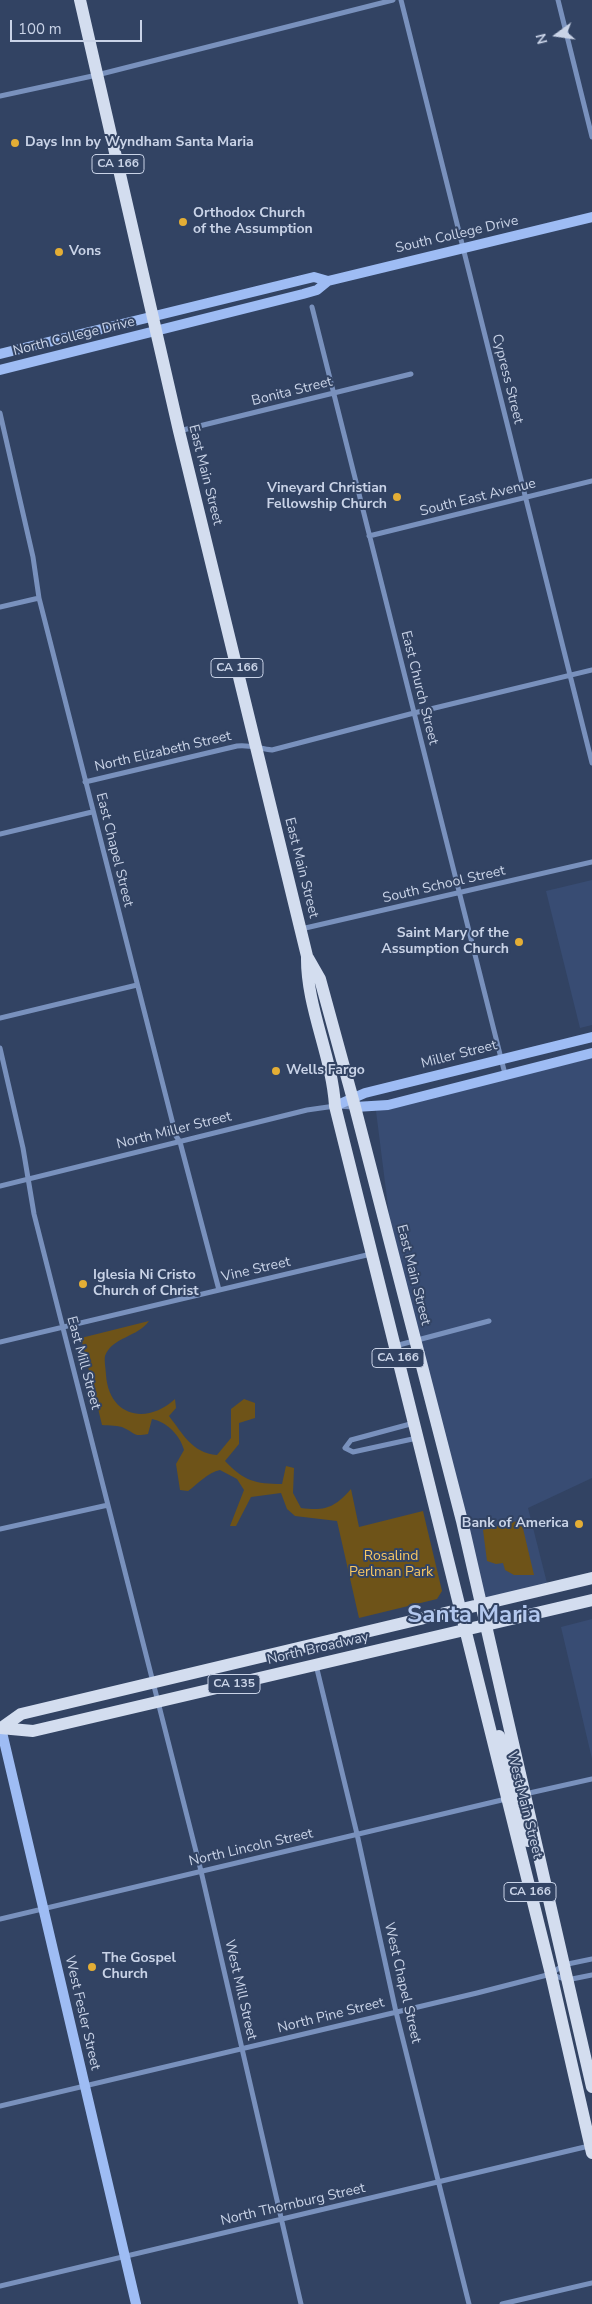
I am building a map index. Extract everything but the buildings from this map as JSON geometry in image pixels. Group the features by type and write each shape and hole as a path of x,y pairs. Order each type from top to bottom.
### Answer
{"main road":[{"name":"East Main Street","path":"80,0 93,75 153,318 252,746 307,956 320,980 353,1103 462,1522 481,1605"},
{"name":"East Main Street","path":"307,956 306,978 332,1082 335,1106 461,1610"},
{"name":"CA 135","path":"461,1610 592,1578"},
{"name":"CA 135","path":"466,1630 592,1600"},
{"name":"West Main Street","path":"481,1605 592,2087"},
{"name":"West Main Street","path":"461,1610 551,1974 591,2148"},
{"name":"North Broadway","path":"0,1727 21,1714 461,1610"},
{"name":"North Broadway","path":"0,1727 33,1731 466,1630"},
{"path":"484,1707 497,1731 514,1788 518,1793 525,1794"},
{"path":"507,1799 512,1798 518,1806 533,1857 544,1881"}],"street":[{"path":"0,96 93,75 393,0"},
{"name":"Cypress Street","path":"401,0 592,763"},
{"path":"558,0 592,136"},
{"name":"South College Drive","path":"156,331 317,290 328,281 592,217"},
{"name":"South College Drive","path":"153,318 314,277 328,281"},
{"name":"East Church Street","path":"312,307 505,1074"},
{"name":"North College Drive","path":"0,354 153,318"},
{"name":"North College Drive","path":"0,370 156,331"},
{"name":"Bonita Street","path":"178,432 411,374"},
{"name":"East Chapel Street","path":"0,413 33,557 39,598 84,782 176,1136 180,1142 220,1290"},
{"name":"South East Avenue","path":"370,536 592,481"},
{"path":"0,607 39,598"},
{"name":"North Elizabeth Street","path":"84,782 252,746 272,750 592,670"},
{"path":"0,834 92,812"},
{"name":"South School Street","path":"300,929 592,862"},
{"path":"0,1018 137,985"},
{"name":"Miller Street","path":"335,1106 353,1103 501,1059 592,1037"},
{"name":"East Mill Street","path":"0,1048 29,1179 34,1214 154,1682"},
{"name":"Miller Street","path":"353,1103 388,1105 592,1053"},
{"name":"North Miller Street","path":"0,1186 256,1122 335,1106"},
{"name":"Vine Street","path":"0,1342 371,1254"},
{"path":"395,1346 489,1321"},
{"path":"414,1423 351,1440 345,1448 353,1452 418,1438"},
{"path":"0,1529 108,1505"},
{"name":"West Chapel Street","path":"316,1665 357,1834 396,2012 469,2304"},
{"name":"West Mill Street","path":"154,1682 201,1871 301,2304"},
{"name":"West Fesler Street","path":"0,1727 136,2304"},
{"path":"525,1794 592,1779"},
{"name":"North Lincoln Street","path":"0,1919 507,1799"},
{"path":"551,1974 563,1965 592,1959"},
{"path":"551,1974 567,1980 592,1975"},
{"name":"North Pine Street","path":"0,2106 551,1974"},
{"name":"North Thornburg Street","path":"0,2286 591,2148"},
{"path":"502,2304 592,2283"}],"shaded area":[{"path":"592,880 592,1025 580,1028 546,891"},
{"path":"592,1058 592,1478 528,1508 548,1587 484,1602 393,1246 376,1111"},
{"path":"592,1619 592,1759 561,1627"}],"green space":[{"name":"Rosalind Perlman Park","path":"149,1321 138,1331 113,1345 105,1356 109,1389 114,1400 122,1408 142,1414 164,1407 175,1399 176,1408 169,1416 195,1447 201,1451 217,1455 231,1438 231,1409 244,1399 255,1403 255,1418 239,1423 239,1444 225,1461 244,1477 264,1483 282,1484 286,1466 294,1468 293,1493 301,1508 317,1509 329,1507 340,1500 351,1489 359,1527 423,1511 442,1591 437,1599 359,1618 337,1521 295,1516 287,1509 281,1493 251,1497 236,1526 230,1526 244,1490 237,1479 220,1470 207,1476 188,1491 180,1490 176,1464 184,1450 176,1434 168,1426 152,1419 148,1434 139,1435 122,1427 102,1425 81,1338"},
{"path":"521,1520 534,1575 514,1575 505,1570 503,1563 496,1564 487,1561 483,1530"}],"place":[{"name":"Days Inn by Wyndham Santa Maria","path":"15,143"},
{"name":"Orthodox Church of the Assumption","path":"183,222"},
{"name":"Vons","path":"59,252"},
{"name":"Vineyard Christian Fellowship Church","path":"397,497"},
{"name":"Saint Mary of the Assumption Church","path":"519,942"},
{"name":"Wells Fargo","path":"276,1071"},
{"name":"Iglesia Ni Cristo Church of Christ","path":"83,1284"},
{"name":"Bank of America","path":"579,1524"},
{"name":"The Gospel Church","path":"92,1967"}],"district":[{"name":"Santa Maria","path":"474,1616"}]}
